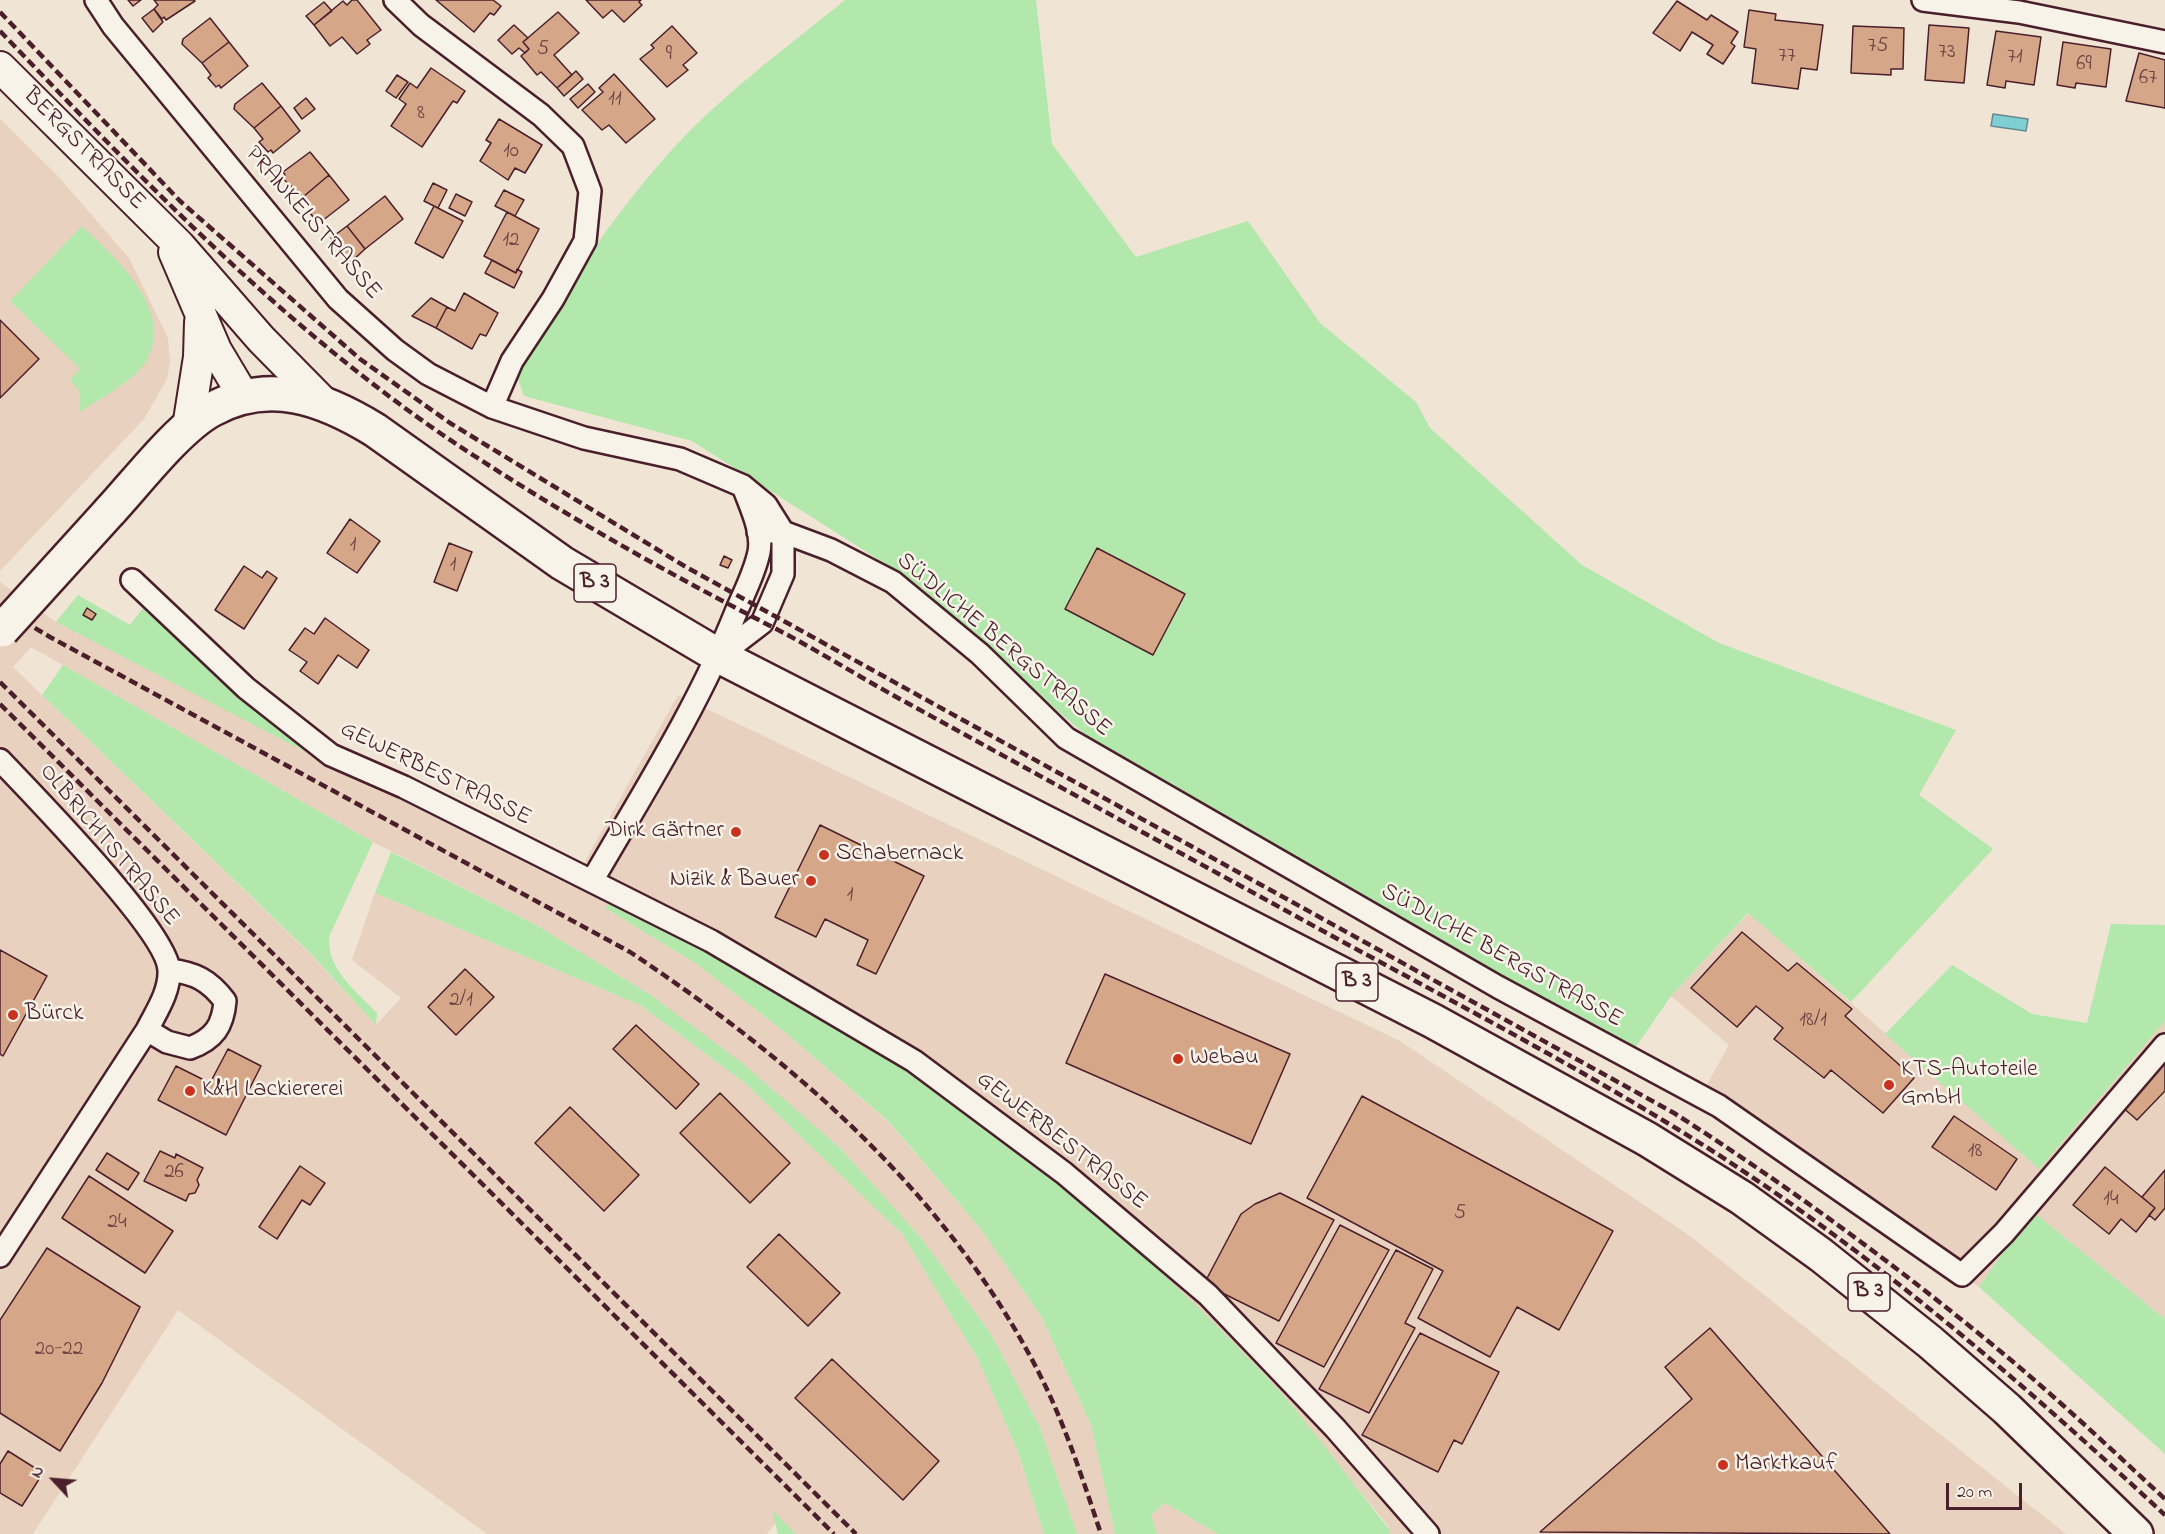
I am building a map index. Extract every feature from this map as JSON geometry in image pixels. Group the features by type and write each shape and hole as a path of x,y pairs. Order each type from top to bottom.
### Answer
{"main road":[{"name":"BERGSTRASSE","path":"0,68 166,233 261,339 324,403"},
{"name":"BERGSTRASSE","path":"166,233 216,350 244,397"},
{"path":"0,632 188,427 211,410 244,397 245,361 234,307"},
{"path":"188,427 199,357 200,314"},
{"name":"B 3","path":"244,397 286,393 324,403 375,430 562,563 719,656 1433,1021 1656,1145 1742,1198 1821,1255 1930,1342 2007,1409 2136,1534"}],"street":[{"name":"PRANKELSTRASSE","path":"96,0 113,26 338,299 395,350 428,374 492,407 584,438 680,459 743,486 766,505 783,532"},
{"path":"395,0 421,25 541,115 573,146 590,191 585,241 553,299 512,361 492,407"},
{"path":"1923,0 2019,12 2165,42"},
{"path":"592,881 696,703 719,656 759,552 758,532 743,486"},
{"name":"SÜDLICHE BERGSTRASSE","path":"758,532 783,532 831,550 893,582 980,654 1066,738 1488,982 1719,1106 1962,1275 2004,1233 2165,1045"},
{"path":"719,656 762,623 783,574 783,532"},
{"name":"GEWERBESTRASSE","path":"132,580 246,688 331,755 404,787 711,941 914,1061 1064,1173 1208,1295 1335,1428 1428,1534"},
{"name":"OLBRICHTSTRASSE","path":"0,760 77,841 138,915 165,955 169,969"},
{"path":"0,1256 147,1030 162,1002 169,969 190,972 214,986 225,1001 219,1029 213,1036 190,1048 167,1042 147,1030"}],"shaded area":[{"path":"0,119 57,175 129,258 168,338 170,362 167,379 144,419 0,571"},
{"path":"0,582 56,622 571,886 678,695 1400,1041 1690,1236 2066,1534 1389,1534 1389,1527 1267,1377 1037,1164 605,908 698,965 787,1034 888,1122 980,1228 1042,1318 1091,1425 1115,1534 1077,1534 1040,1428 991,1334 922,1239 841,1149 649,994 536,925 373,842 31,647 13,667 310,954 376,1025 401,998 352,960 375,893 640,1005 745,1083 903,1235 978,1359 1018,1452 1044,1534 793,1534 778,1520 767,1534 487,1534 178,1310 33,1534 0,1534"},
{"path":"1749,913 2039,1169 2165,1021 2165,1319 2032,1211 1979,1287 1705,1088 1729,1045 1671,996"},
{"path":"1165,1503 1218,1534 1157,1534 1151,1515"}],"green space":[{"path":"845,0 1036,0 1052,144 1136,257 1248,221 1320,323 1416,402 1430,428 1582,565 1719,643 1956,730 1919,795 1993,849 1851,1002 1748,913 1671,996 1631,1054 1100,747 887,565 692,441 524,396 514,368 587,258 647,178 710,112 754,73"},
{"path":"82,226 124,268 136,284 147,302 153,320 154,339 148,358 136,373 80,412 80,392 70,380 80,369 10,301"},
{"path":"78,595 130,625 143,608 159,618 329,764 56,622"},
{"path":"63,665 373,842 329,937 333,960 338,970 377,1013 376,1025 310,953 42,695"},
{"path":"391,852 536,925 649,994 742,1063 841,1149 922,1239 991,1334 1040,1428 1077,1534 1044,1534 1018,1452 978,1359 903,1235 745,1083 640,1005 375,893"},
{"path":"612,901 702,946 791,996 877,1050 960,1108 1041,1169 1119,1234 1194,1303 1265,1375 1389,1529 1389,1534 1218,1534 1165,1503 1151,1515 1157,1534 1115,1534 1091,1425 1042,1318 980,1228 889,1122 787,1034 698,965 605,908"},
{"path":"2111,924 2165,925 2165,1021 2039,1169 1885,1034 1952,965 2032,1014 2087,1023"},
{"path":"2032,1211 2165,1319 2165,1454 1979,1287"},
{"path":"772,1510 796,1534 778,1534"}],"water":[{"path":"1993,114 2028,119 2026,131 1991,126"}],"building":[{"path":"128,0 141,0 133,6"},
{"path":"154,0 195,1 166,20 164,17 162,19 154,9 158,5"},
{"path":"352,0 357,0 381,30 367,40 370,44 357,54 342,37 330,46 314,25 343,1 347,5"},
{"path":"436,0 493,0 501,6 494,15 490,13 474,32"},
{"path":"586,0 641,0 639,2 642,5 624,22 612,10 603,18"},
{"path":"1677,1 1707,20 1711,15 1738,32 1731,43 1735,46 1723,64 1707,54 1713,45 1692,32 1680,51 1653,33"},
{"path":"324,2 332,11 314,25 306,16"},
{"path":"154,9 163,22 153,32 142,18"},
{"path":"1749,10 1776,14 1775,20 1823,25 1817,70 1801,68 1798,89 1752,83 1756,49 1744,47"},
{"path":"558,12 579,33 554,55 572,75 557,88 541,72 537,75 521,56 529,49 523,42"},
{"path":"210,18 229,42 202,63 182,44 183,39"},
{"path":"514,25 528,38 523,42 529,49 525,53 519,48 512,54 498,40"},
{"path":"1929,25 1969,28 1964,83 1925,80"},
{"path":"672,26 697,53 683,65 688,70 667,87 640,59 654,48 651,45"},
{"path":"1853,26 1904,28 1903,69 1891,69 1891,75 1851,73"},
{"path":"1996,31 2041,37 2034,85 2006,81 2005,88 1987,85"},
{"path":"229,42 248,66 221,88 219,85 216,87 208,78 211,75 202,63"},
{"path":"2063,42 2111,49 2106,87 2076,83 2075,88 2057,85"},
{"path":"2139,53 2165,60 2165,108 2126,101"},
{"path":"431,68 465,91 457,103 453,101 422,147 391,126 406,104 399,99 410,83 417,88"},
{"path":"576,71 583,79 564,96 557,88"},
{"path":"614,74 655,119 626,143 609,125 602,130 582,110 603,92 599,88"},
{"path":"397,75 408,82 396,98 386,91"},
{"path":"262,83 281,106 254,128 234,109 235,104"},
{"path":"588,84 595,92 578,108 570,99"},
{"path":"306,98 315,109 302,119 294,108"},
{"path":"281,106 300,131 273,153 271,150 268,152 259,142 263,139 254,128"},
{"path":"499,119 542,145 525,173 515,168 508,180 480,161 491,143 486,140"},
{"path":"310,152 329,175 303,197 282,178 285,175 283,172"},
{"path":"329,175 349,200 322,221 319,218 316,220 308,211 312,208 303,197"},
{"path":"433,183 447,190 438,208 424,201"},
{"path":"504,190 524,200 515,216 495,206"},
{"path":"456,194 472,202 465,216 449,208"},
{"path":"385,196 403,219 365,249 347,226"},
{"path":"434,206 463,221 443,258 415,243"},
{"path":"507,212 539,229 516,273 484,256"},
{"path":"347,226 365,249 351,262 331,238"},
{"path":"492,260 516,273 517,269 522,272 514,288 485,273"},
{"path":"464,293 498,313 486,336 480,334 472,349 436,328 447,307 455,311"},
{"path":"431,298 447,307 436,328 412,316"},
{"path":"0,320 39,359 0,398"},
{"path":"350,519 380,541 357,573 327,553"},
{"path":"449,543 472,552 457,591 434,582"},
{"path":"1097,548 1185,594 1153,655 1065,609"},
{"path":"724,556 732,560 728,568 720,565"},
{"path":"244,566 262,578 267,571 277,578 244,629 215,610"},
{"path":"87,608 96,614 92,620 83,615"},
{"path":"325,618 369,650 357,668 338,655 318,684 300,671 307,662 289,650 305,628 314,634"},
{"path":"820,825 924,876 876,974 857,965 868,940 825,919 816,937 775,917"},
{"path":"1742,932 1788,971 1797,963 1852,1009 1845,1016 1914,1078 1883,1113 1831,1070 1824,1078 1774,1039 1783,1028 1756,1006 1737,1027 1691,988"},
{"name":"Bürck","path":"0,950 47,976 3,1056 0,1054"},
{"path":"465,969 494,997 456,1035 428,1007"},
{"name":"Webau","path":"1105,974 1290,1054 1251,1144 1066,1063"},
{"path":"636,1025 699,1084 676,1109 613,1049"},
{"path":"228,1049 261,1066 226,1135 158,1100 176,1066 210,1083"},
{"path":"2165,1057 2165,1091 2137,1120 2120,1105"},
{"path":"720,1093 790,1163 750,1203 680,1133"},
{"path":"1362,1096 1613,1231 1559,1330 1517,1307 1490,1357 1418,1318 1443,1271 1307,1198"},
{"path":"570,1107 639,1175 604,1211 535,1143"},
{"path":"1954,1116 2017,1159 1996,1190 1932,1147"},
{"path":"160,1151 175,1158 176,1154 203,1168 197,1180 199,1185 195,1193 189,1194 186,1201 144,1181"},
{"path":"107,1153 139,1173 128,1190 96,1170"},
{"path":"300,1166 325,1183 310,1205 302,1200 277,1239 259,1227"},
{"path":"2105,1167 2155,1208 2136,1232 2121,1219 2109,1234 2073,1205"},
{"path":"2165,1170 2165,1208 2155,1220 2149,1215 2155,1208 2142,1197"},
{"path":"89,1176 173,1231 145,1273 62,1218"},
{"path":"1280,1193 1334,1220 1279,1321 1204,1284 1241,1214 1255,1204"},
{"path":"1340,1225 1389,1250 1324,1367 1276,1343"},
{"path":"779,1234 840,1293 808,1326 747,1267"},
{"path":"47,1248 140,1307 102,1383 60,1451 0,1413 0,1320"},
{"path":"1396,1250 1433,1269 1405,1323 1415,1328 1369,1413 1319,1389"},
{"name":"Marktkauf","path":"1710,1328 1890,1534 1540,1532 1692,1399 1665,1367"},
{"path":"1420,1333 1499,1372 1462,1444 1454,1440 1438,1472 1362,1435"},
{"path":"832,1359 939,1461 903,1500 795,1398"},
{"path":"8,1451 43,1473 22,1506 0,1493 0,1464"}],"railway":[{"path":"0,12 180,201 360,359 450,423 686,567 1674,1113 1841,1227 1921,1288 2042,1387 2165,1499"},
{"path":"0,31 156,191 265,294 379,389 440,433 523,487 652,563 800,642 1548,1054 1711,1150 1772,1190 1831,1233 1946,1322 2057,1417 2165,1515"},
{"path":"0,607 50,637 630,952 751,1039 808,1086 862,1136 913,1190 959,1247 1002,1308 1039,1373 1057,1412 1101,1534"},
{"path":"0,682 856,1534"},
{"path":"0,704 834,1534"}],"place":[{"name":"Dirk Gärtner","path":"736,832"},
{"name":"Schabernack","path":"824,855"},
{"name":"Nizik & Bauer","path":"811,881"},
{"name":"Bürck","path":"13,1015"},
{"name":"Webau","path":"1178,1059"},
{"name":"KTS-Autoteile GmbH","path":"1889,1085"},
{"name":"K&H Lackiererei","path":"190,1091"},
{"name":"Marktkauf","path":"1723,1465"}]}
